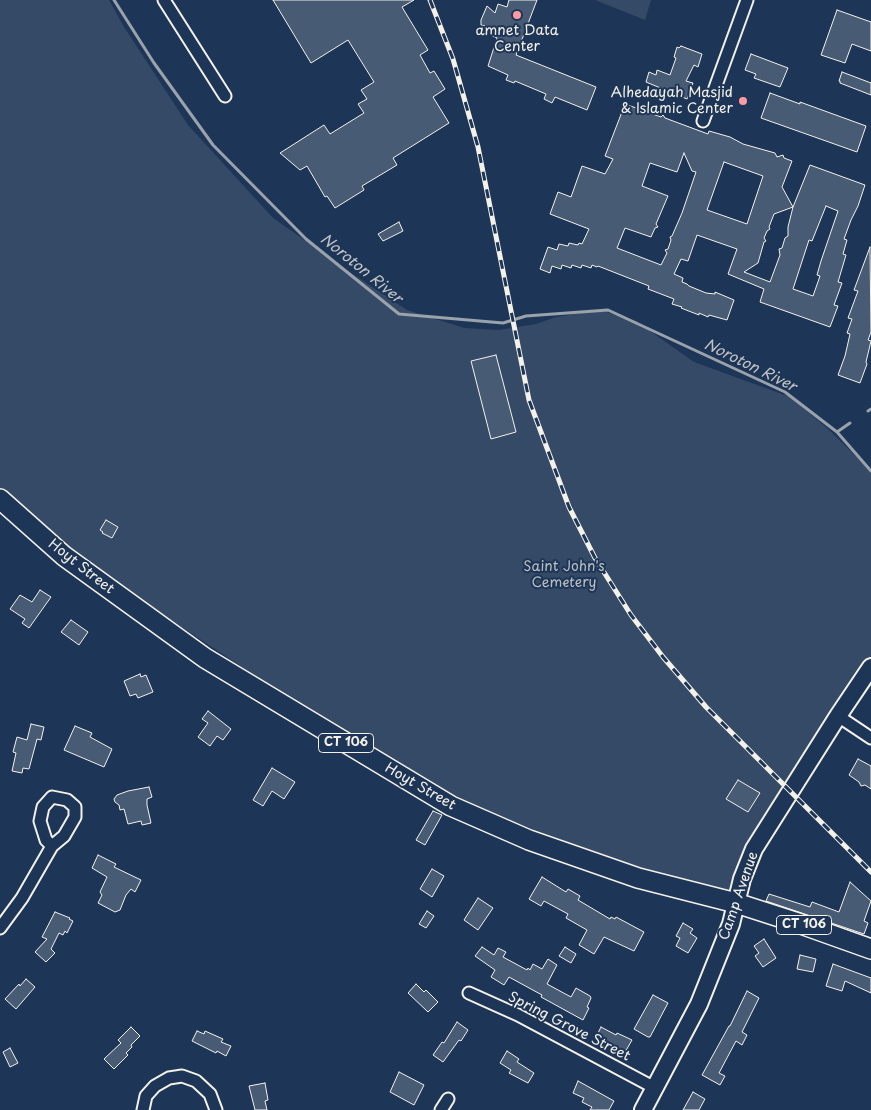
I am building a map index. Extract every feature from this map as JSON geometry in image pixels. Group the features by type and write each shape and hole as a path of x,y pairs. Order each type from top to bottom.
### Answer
{"main road":[{"name":"Hoyt Street","path":"0,499 64,556 205,658 451,806 529,840 638,878 736,904 871,948"}],"street":[{"path":"164,0 225,96"},
{"path":"703,121 747,0"},
{"name":"Camp Avenue","path":"643,1110 699,1004 731,924 742,880 754,849 871,667"},
{"path":"838,716 871,738"},
{"path":"0,928 22,898 52,846"},
{"name":"Spring Grove Street","path":"469,992 518,1015 655,1088"},
{"path":"143,1110 146,1096 155,1086 169,1078 182,1076 203,1087 210,1094 216,1110"},
{"path":"441,1110 448,1099"}],"green space":[{"name":"Saint John's Cemetery","path":"0,0 109,0 124,27 188,125 273,218 407,310 464,328 499,330 536,324 556,317 599,310 636,321 694,362 790,397 827,428 871,471 871,657 740,862 730,896 654,874 452,799 257,677 81,560 0,491"},
{"path":"595,0 651,0 645,20"}],"building":[{"path":"273,0 414,0 402,7 428,50 420,55 430,73 434,71 445,89 433,97 449,123 393,158 397,165 362,186 364,190 335,208 327,196 325,197 307,166 300,170 280,153 324,125 330,134 364,113 358,104 367,99 361,90 374,82 348,40 311,63"},
{"path":"509,0 537,0 516,55 596,87 587,110 555,97 552,103 544,99 546,94 515,81 514,83 506,80 508,75 488,66 497,38 483,31 485,26 481,25 481,20 487,6 495,13 498,4 507,7"},
{"path":"837,10 871,22 871,51 852,44 845,63 821,55"},
{"path":"681,46 702,54 698,67 694,65 686,81 693,83 687,99 646,82 649,72 656,75 657,70 670,75 676,58 674,57 677,47"},
{"path":"751,54 788,68 780,87 754,78 756,74 745,70"},
{"path":"842,72 871,83 871,95 840,83"},
{"path":"770,93 866,126 857,152 761,118"},
{"path":"625,104 661,117 663,115 665,118 708,134 709,131 730,137 743,144 775,153 777,157 783,155 784,158 792,161 782,187 793,207 810,165 865,185 844,239 847,240 843,254 846,255 838,282 842,283 834,305 838,306 830,327 760,302 764,289 728,274 737,249 697,235 688,261 681,259 674,274 683,278 682,282 689,286 706,293 715,294 715,292 734,300 727,320 709,315 708,317 699,313 699,315 681,308 672,304 674,299 648,289 649,286 598,266 592,265 591,268 582,265 581,268 572,265 571,268 562,265 561,269 552,266 550,273 540,269 548,247 557,250 559,244 568,246 569,243 582,244 589,229 550,214 558,192 571,197 582,166 605,174 613,159 605,156","holes":["684,153 692,171 696,172 682,213 670,237 668,249 665,250 667,253 661,265 617,248 625,228 651,237 655,228 658,227 656,224 668,196 642,186 650,163 677,172","724,162 763,176 747,224 707,210","826,206 838,211 821,261 817,275 820,276 813,296 793,289 809,240 812,241","793,207 788,227 788,236 785,238 782,248 779,249 780,255 770,282 744,272 758,263 764,242 766,241 764,238 770,229 774,214"]},
{"path":"399,222 403,231 383,241 378,234"},
{"path":"870,247 871,332 868,340 871,341 867,364 860,383 838,375 850,334 847,333 852,319 848,318 858,291 854,290"},
{"path":"496,355 516,432 491,439 471,361"},
{"path":"106,520 118,527 112,538 100,530"},
{"path":"40,590 51,597 29,628 22,623 25,619 10,609 20,595 32,602"},
{"path":"71,620 88,632 79,645 61,632"},
{"path":"140,674 141,677 146,675 153,692 138,698 136,694 130,696 124,681"},
{"path":"208,711 231,729 223,740 217,736 210,746 198,737 208,723 202,719"},
{"path":"31,724 44,727 41,740 37,739 29,769 23,768 22,773 12,771 16,753 13,752 17,737 27,740"},
{"path":"75,726 92,733 90,737 112,749 104,767 64,750"},
{"path":"858,759 871,766 871,789 865,785 861,786 859,782 849,775"},
{"path":"272,768 295,782 284,799 272,791 263,806 253,800"},
{"path":"738,780 760,793 748,812 726,799"},
{"path":"149,787 152,797 147,799 147,805 151,823 142,825 141,821 128,824 124,809 120,810 119,805 114,799 117,795 128,791"},
{"path":"433,811 442,815 425,845 416,840"},
{"path":"98,855 116,864 114,867 141,880 135,892 131,889 126,895 120,910 115,912 98,903 102,895 100,892 107,877 92,868"},
{"path":"432,869 444,876 432,897 420,889"},
{"path":"542,877 566,892 568,889 580,896 578,900 610,919 611,917 615,919 616,917 644,932 634,951 604,937 594,954 579,945 587,930 566,918 568,914 544,901 541,906 529,899"},
{"path":"850,882 871,901 864,921 868,923 864,934 766,901 769,894 810,907 812,902 839,912"},
{"path":"478,898 493,908 478,930 464,920"},
{"path":"427,911 434,916 426,928 419,924"},
{"path":"55,912 73,921 67,933 65,931 63,935 59,933 51,949 55,953 46,962 35,952 47,939 42,937"},
{"path":"683,923 693,929 690,933 697,938 688,953 676,946 680,938 676,936"},
{"path":"764,939 776,958 763,967 755,956 759,953 754,946"},
{"path":"482,947 494,955 498,948 506,952 503,957 527,970 528,968 530,970 533,964 542,969 548,959 557,965 547,984 571,997 576,988 590,996 587,1007 589,1008 583,1020 509,977 504,985 491,977 495,970 475,956"},
{"path":"565,947 576,954 571,963 559,956"},
{"path":"800,955 816,959 813,972 797,969"},
{"path":"833,964 871,978 871,993 845,981 842,991 826,986"},
{"path":"26,979 35,987 16,1009 5,999"},
{"path":"416,984 424,992 426,990 438,1002 428,1012 408,993"},
{"path":"747,991 759,998 742,1032 747,1035 742,1045 736,1041 719,1073 725,1076 720,1085 702,1075 730,1026"},
{"path":"653,995 668,1003 650,1037 648,1037 634,1029"},
{"path":"457,1022 468,1030 443,1062 433,1055 442,1042 444,1043"},
{"path":"131,1027 140,1036 131,1045 132,1047 126,1053 128,1055 114,1069 104,1059 121,1043 118,1040"},
{"path":"601,1027 616,1035 617,1033 632,1040 624,1054 596,1037"},
{"path":"197,1031 204,1034 205,1031 223,1039 221,1042 231,1046 226,1056 192,1041"},
{"path":"10,1048 18,1063 10,1067 3,1052"},
{"path":"507,1051 519,1059 517,1062 534,1073 528,1083 509,1073 511,1070 500,1063"},
{"path":"399,1072 424,1085 414,1105 390,1092"},
{"path":"578,1081 614,1101 609,1110 590,1110 592,1107 582,1102 584,1098 573,1093"},
{"path":"265,1083 268,1100 265,1101 267,1110 255,1110 249,1086"},
{"path":"693,1092 705,1099 699,1110 683,1110"}],"waterway":[{"name":"Noroton River","path":"114,0 154,63 213,145 306,239 399,314 503,323 526,316 608,310 785,392 837,432 871,471"},
{"path":"837,432 850,423"}],"railway":[{"path":"430,0 453,59 478,147 529,400 569,507 595,558 631,615 663,657 706,707 871,872"}],"place":[{"name":"amnet Data Center","path":"517,15"},
{"name":"Alhedayah Masjid & Islamic Center","path":"743,101"}]}
